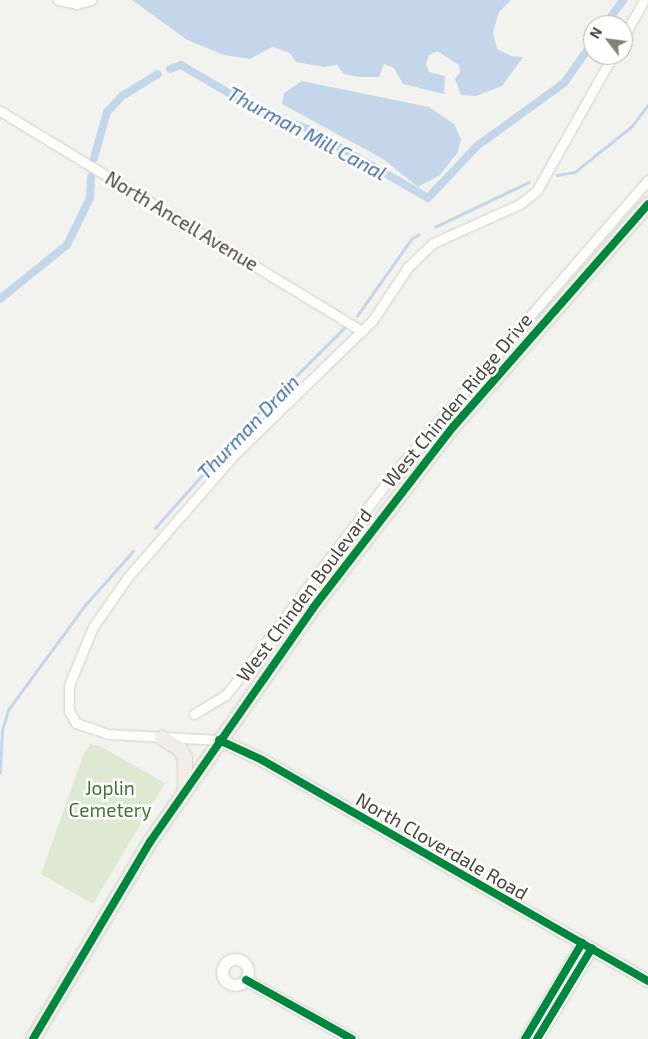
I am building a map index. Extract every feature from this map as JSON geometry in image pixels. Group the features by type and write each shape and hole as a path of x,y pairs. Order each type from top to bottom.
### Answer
{"main road":[{"name":"West Chinden Boulevard","path":"33,1039 134,868 219,740 313,608 453,427 648,204"},
{"path":"162,738 181,750 184,759 185,790"},
{"name":"North Cloverdale Road","path":"219,740 262,760 648,981"}],"street":[{"path":"59,0 77,4 91,0"},
{"path":"633,20 644,0"},
{"path":"219,740 162,738 100,732 76,724 67,700 86,641 127,578 234,455 362,332 408,267 433,243 520,204 537,190 607,65"},
{"name":"North Ancell Avenue","path":"0,111 362,332"},
{"name":"West Chinden Ridge Drive","path":"194,714 226,695 396,470 648,180"},
{"path":"525,1039 587,946"},
{"path":"537,1039 587,946"},
{"path":"246,980 352,1039"}],"green space":[{"name":"Joplin Cemetery","path":"90,744 100,746 165,783 93,904 41,874 84,753"}],"water":[{"path":"132,0 511,0 499,12 493,32 497,49 511,56 523,57 502,86 476,96 461,95 455,79 460,72 459,65 437,51 429,55 426,64 429,72 445,76 444,94 403,84 394,68 384,64 379,77 359,77 344,74 337,65 324,67 296,62 290,53 272,47 250,59 224,55 187,40"},
{"path":"302,81 429,107 454,124 461,139 458,152 440,175 418,187 383,159 282,104 284,93"}],"waterway":[{"name":"Thurman Mill Canal","path":"612,15 623,0"},
{"name":"Thurman Mill Canal","path":"170,69 181,65 263,113 308,129 428,198 477,146 564,83 583,56"},
{"name":"Thurman Mill Canal","path":"94,158 107,112 122,96 158,74"},
{"name":"Thurman Drain","path":"557,175 575,172 632,126 648,105"},
{"name":"Thurman Mill Canal","path":"0,299 67,245 90,198 91,177"},
{"name":"Thurman Drain","path":"435,227 529,182"},
{"name":"Thurman Drain","path":"357,316 412,238 418,235"},
{"name":"Thurman Drain","path":"155,528 245,427 344,328"},
{"name":"Thurman Drain","path":"0,773 2,730 8,710 86,604 133,551"}],"cycle path":[{"path":"33,1039 150,842 313,608 453,427 648,204"},
{"path":"219,740 262,760 648,981"},
{"path":"525,1039 582,943"},
{"path":"537,1039 592,948"},
{"path":"246,980 352,1039"}]}
